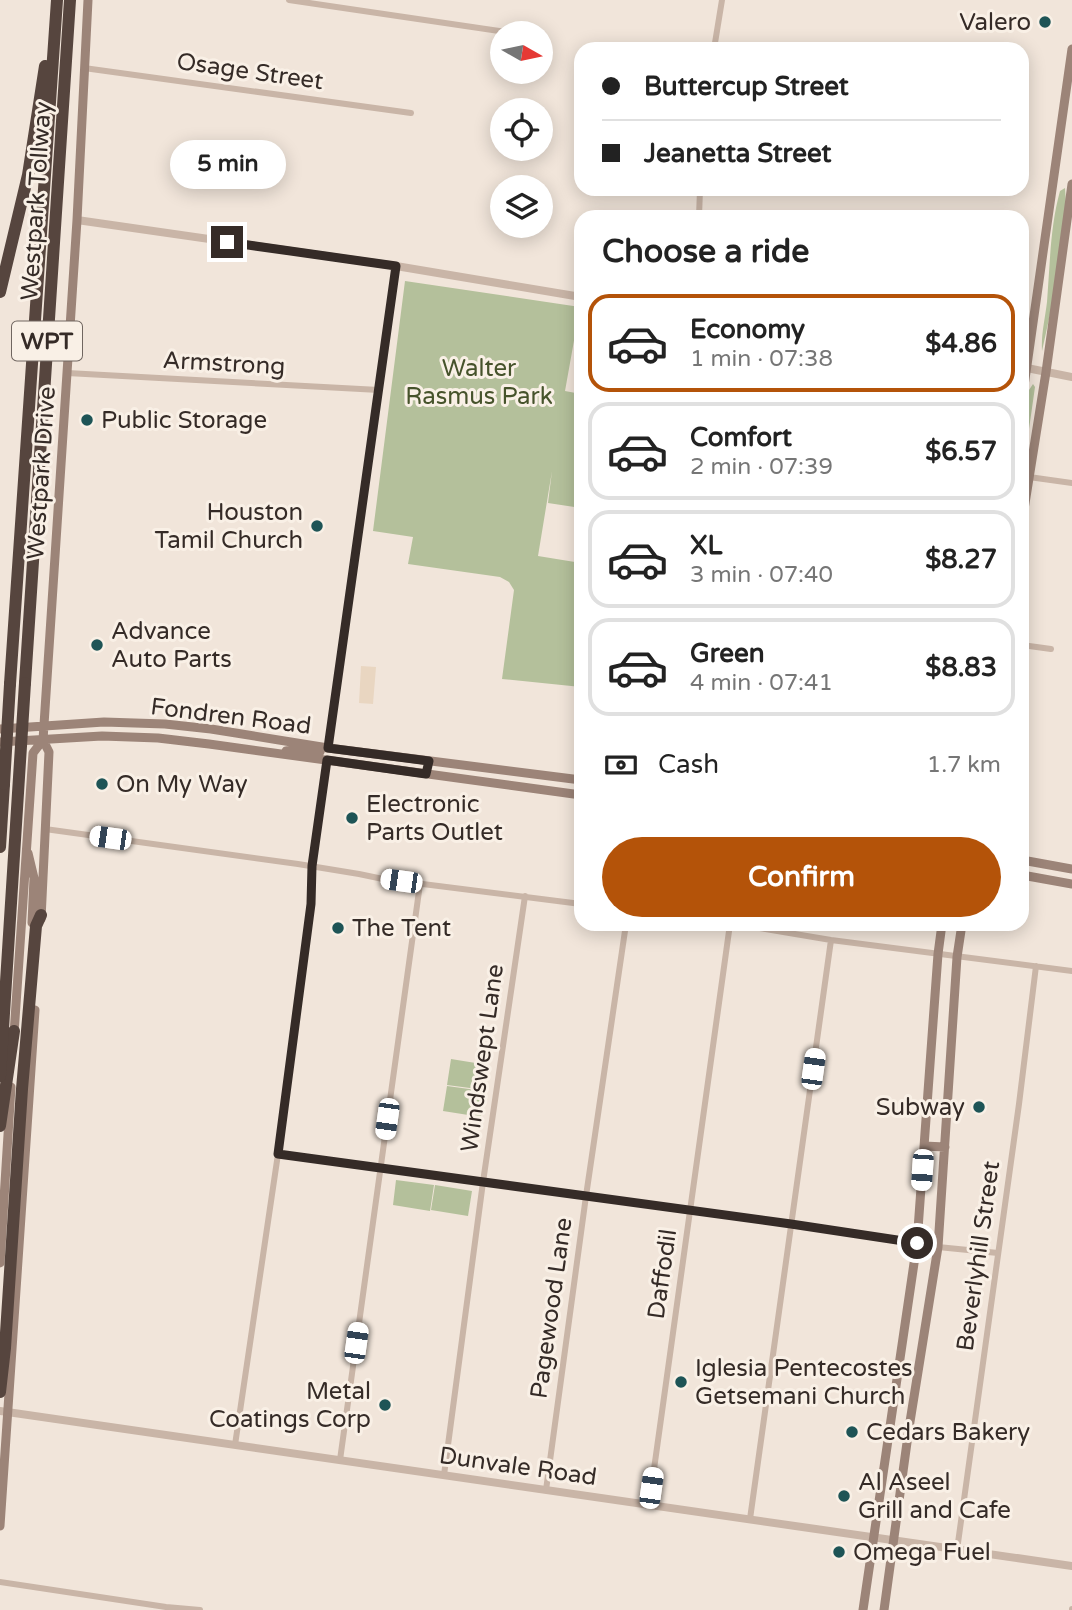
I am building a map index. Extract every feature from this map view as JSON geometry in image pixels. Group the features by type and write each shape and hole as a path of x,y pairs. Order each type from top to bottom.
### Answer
{"highway":[{"path":"0,292 28,175 56,0"},
{"name":"Westpark Tollway","path":"0,847 56,0"},
{"name":"Westpark Tollway","path":"0,1076 70,0"},
{"path":"0,1392 22,1090 39,923"},
{"path":"0,1126 15,1031"}],"main road":[{"name":"Westpark Drive","path":"0,1526 4,1412 15,1326 45,829 49,752 43,740 77,220 88,0"},
{"path":"1029,334 1072,49"},
{"path":"1029,477 1072,184"},
{"name":"Fondren Road","path":"0,729 104,722 211,729 328,748 574,779"},
{"path":"121,737 123,722"},
{"path":"209,744 211,729"},
{"name":"Fondren Road","path":"0,742 102,736 158,738 574,794"},
{"name":"Westpark Drive","path":"0,1263 33,753 43,740"},
{"path":"275,753 298,749 320,752 328,748"},
{"path":"327,760 338,755 390,755"},
{"path":"426,774 429,761"},
{"path":"516,787 519,773"},
{"path":"26,844 34,878 32,923 39,923"},
{"path":"1029,861 1072,869"},
{"path":"1029,876 1072,884"},
{"path":"863,1610 917,1243 941,931"},
{"path":"884,1610 907,1439 938,1247 950,1051 961,931"},
{"path":"931,1050 950,1051"},
{"path":"924,1146 945,1147"},
{"path":"904,1338 923,1340"},
{"path":"888,1435 907,1439"}],"street":[{"path":"289,0 490,30"},
{"path":"715,42 722,0"},
{"name":"Osage Street","path":"84,68 411,113"},
{"path":"77,220 574,295"},
{"path":"328,748 396,266"},
{"path":"1029,368 1072,377"},
{"name":"Armstrong","path":"67,373 379,390"},
{"path":"1029,477 1072,483"},
{"path":"1029,646 1051,649"},
{"path":"235,1444 278,1154 327,760"},
{"path":"45,829 312,866 383,879 574,903"},
{"path":"340,1460 420,884"},
{"name":"Windswept Lane","path":"444,1475 525,896"},
{"name":"Pagewood Lane","path":"546,1490 625,931"},
{"name":"Daffodil","path":"649,1505 732,931"},
{"path":"776,931 1072,971"},
{"path":"750,1519 831,940"},
{"name":"Beverlyhill Street","path":"957,1550 1036,967"},
{"path":"278,1154 791,1224 938,1247 998,1252"},
{"name":"Dunvale Road","path":"4,1412 1072,1566"},
{"path":"0,1582 200,1610"}],"green space":[{"path":"1065,188 1066,203 1051,310 1042,351 1054,218 1060,191"},
{"name":"Walter Rasmus Park","path":"405,281 574,306 574,341 565,391 574,393 574,507 548,503 552,471 538,556 574,562 574,686 502,679 514,590 509,582 500,577 408,564 413,537 373,531"},
{"path":"1033,384 1035,387 1029,429 1029,390"},
{"path":"451,1059 488,1065 485,1090 447,1085"},
{"path":"447,1086 484,1091 481,1117 443,1111"},
{"path":"396,1180 434,1185 430,1211 393,1205"},
{"path":"435,1185 472,1191 468,1216 431,1210"}],"shaded area":[{"path":"361,666 376,667 373,704 359,703"}],"place":[{"name":"Valero","path":"1045,22"},
{"name":"Public Storage","path":"87,420"},
{"name":"Houston Tamil Church","path":"317,526"},
{"name":"Advance Auto Parts","path":"97,645"},
{"name":"On My Way","path":"102,784"},
{"name":"Electronic Parts Outlet","path":"352,818"},
{"name":"The Tent","path":"338,928"},
{"name":"Subway","path":"979,1107"},
{"name":"Iglesia Pentecostes Getsemani Church","path":"681,1382"},
{"name":"Metal Coatings Corp","path":"385,1405"},
{"name":"Cedars Bakery","path":"852,1432"},
{"name":"Al Aseel Grill and Cafe","path":"844,1496"},
{"name":"Omega Fuel","path":"839,1552"}],"route":[{"path":"227,242 396,266 328,748 429,761 426,774 327,760 278,1154 917,1243"}]}
